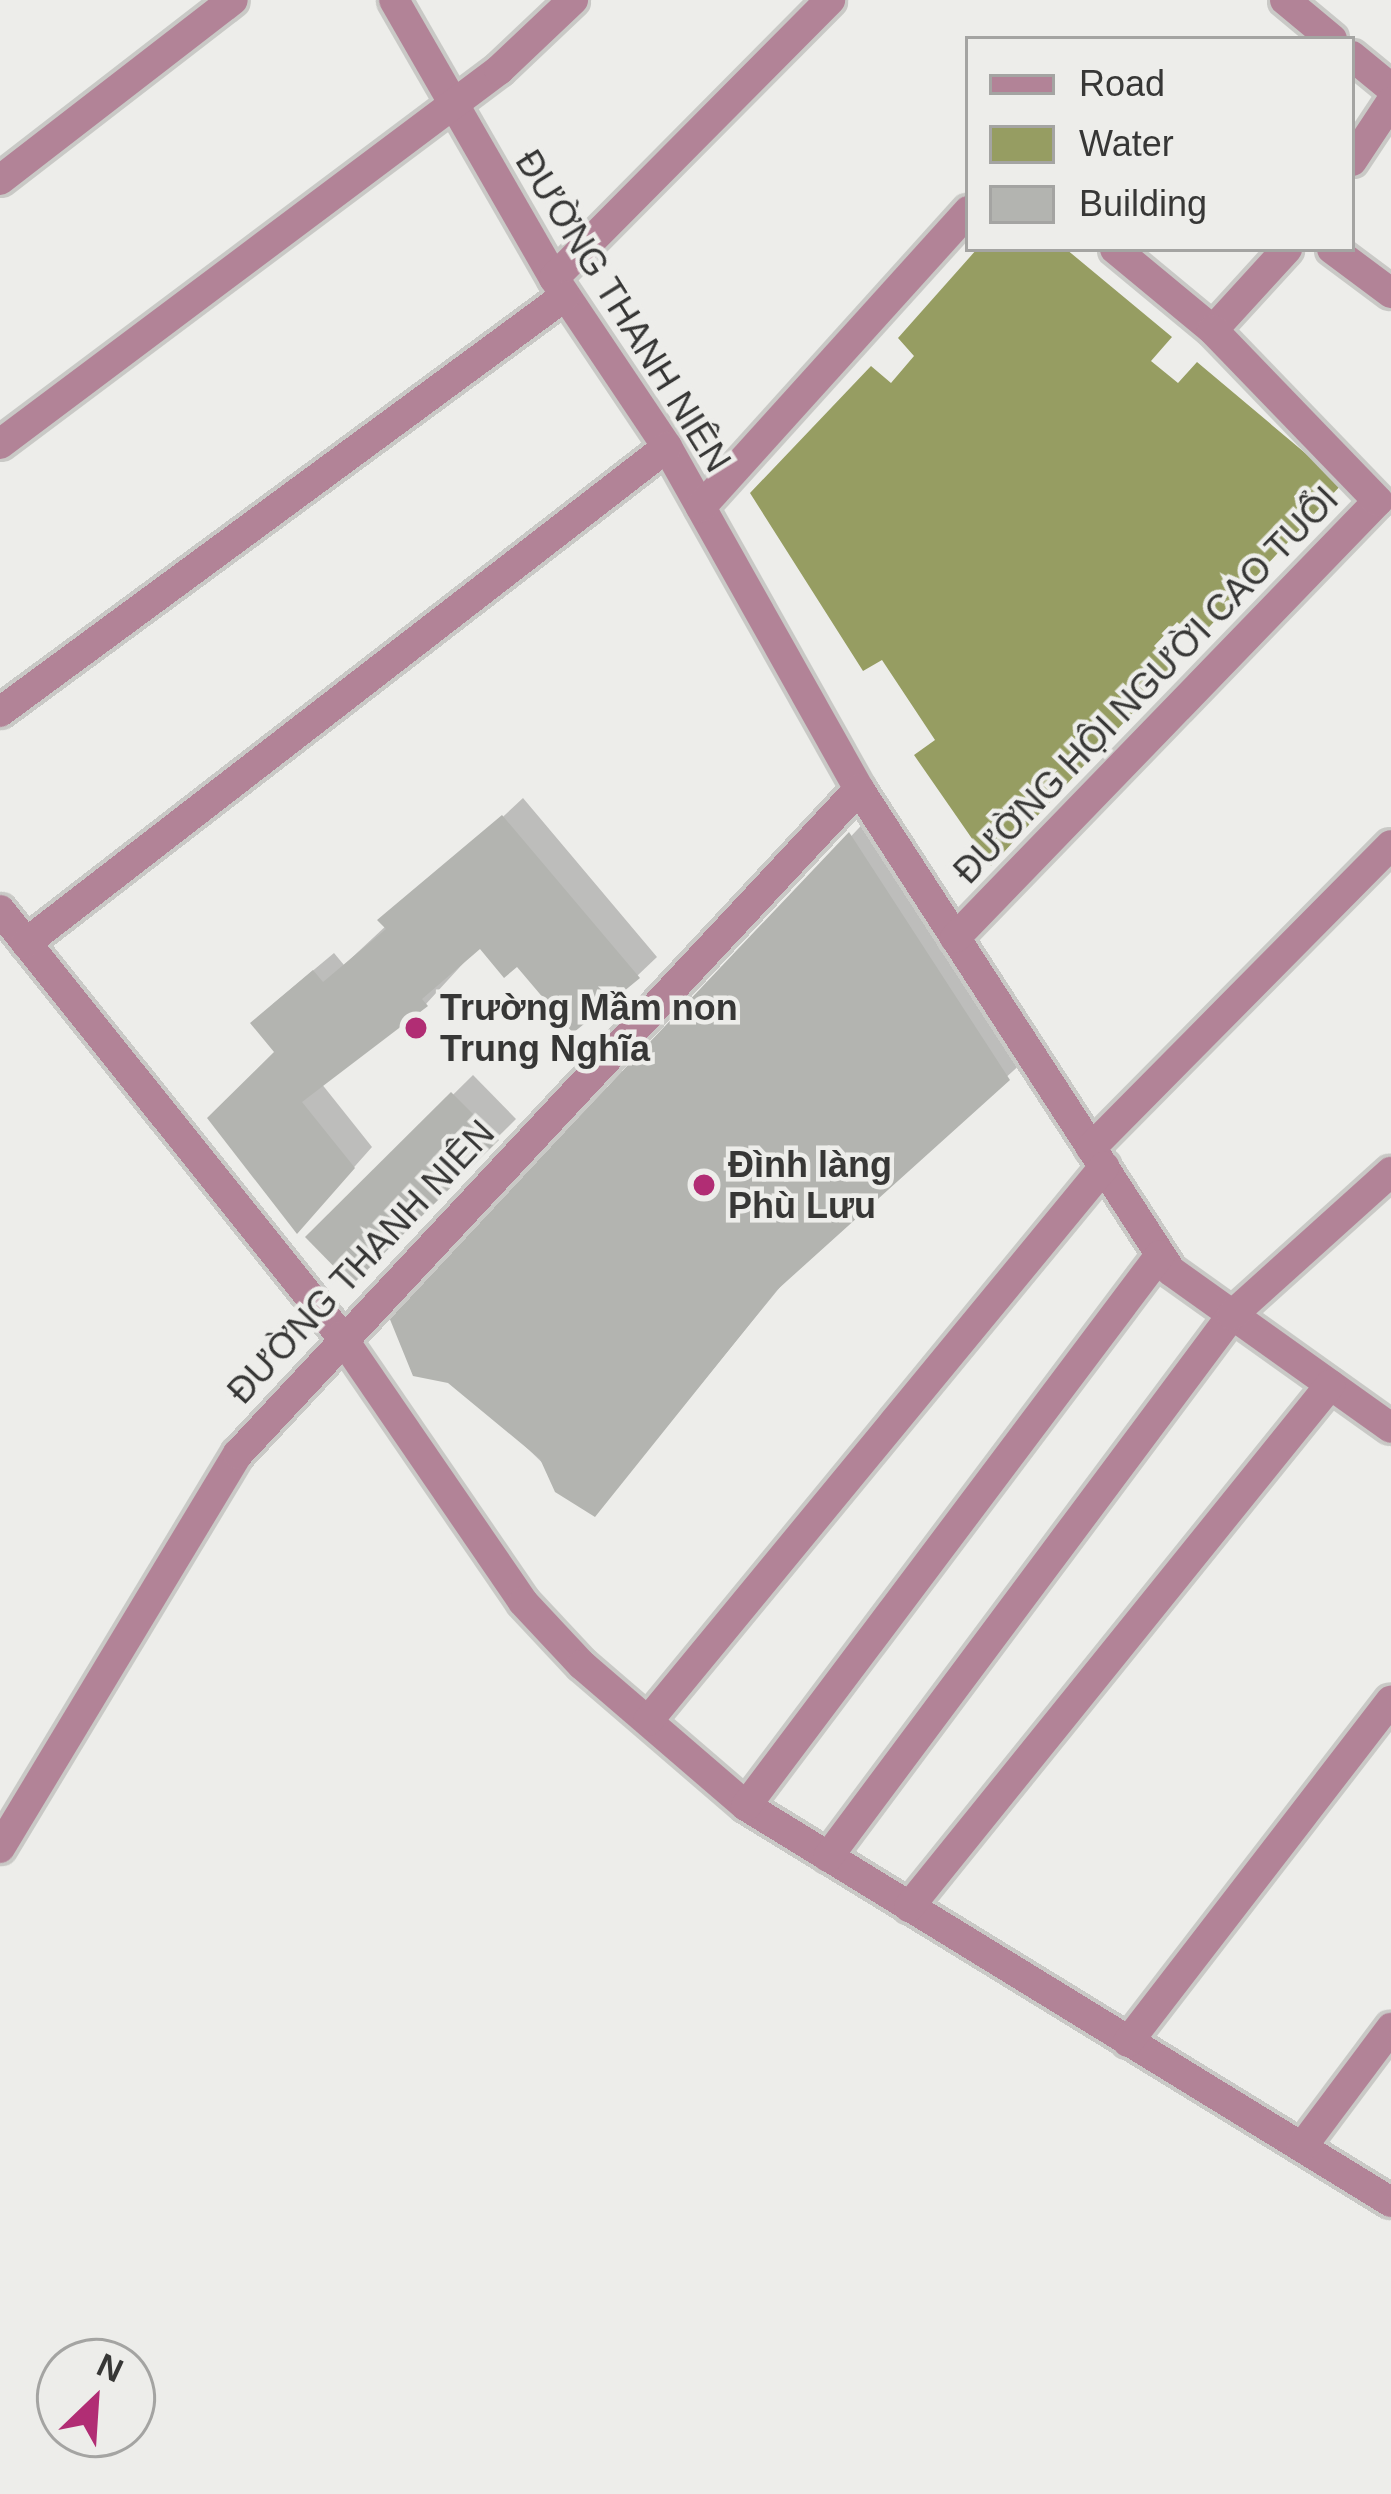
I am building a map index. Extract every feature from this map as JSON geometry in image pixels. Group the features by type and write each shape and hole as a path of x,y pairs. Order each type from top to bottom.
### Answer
{"street":[{"path":"0,180 233,0"},
{"name":"ĐƯỜNG THANH NIÊN","path":"394,0 448,105 560,287 667,447 859,789 1160,1255 1232,1315 1391,1428"},
{"path":"0,444 448,105 573,0"},
{"path":"0,712 560,287 830,0"},
{"path":"1285,0 1328,36"},
{"path":"1355,58 1391,88"},
{"path":"1355,156 1391,102"},
{"path":"701,507 965,214"},
{"path":"1119,252 1213,330 1284,252"},
{"path":"1336,252 1391,292"},
{"name":"ĐƯỜNG HỘI NGƯỜI CAO TUỔI","path":"955,938 1378,501 1213,330"},
{"path":"26,943 667,447"},
{"name":"ĐƯỜNG THANH NIÊN","path":"0,1848 183,1535 341,1336 859,789"},
{"path":"648,1721 1097,1158 1391,844"},
{"path":"0,910 341,1336 523,1602 648,1721 746,1806 1391,2202"},
{"path":"828,1857 1232,1315 1391,1172"},
{"path":"746,1806 1160,1255"},
{"path":"909,1907 1330,1385"},
{"path":"1129,2042 1391,1700"},
{"path":"1302,2147 1391,2028"}],"water":[{"path":"974,252 1070,252 1172,337 1151,361 1178,383 1197,362 1342,484 1198,639 1177,622 1154,646 1176,666 991,866 914,755 935,740 882,660 863,671 750,493 871,366 891,383 914,356 898,338"}],"building":[{"path":"502,815 640,978 573,1033 517,967 504,978 480,949 422,999 428,1006 302,1102 355,1168 297,1234 207,1118 274,1052 250,1023 313,970 323,982 386,929 377,920"},
{"name":"Đình làng Phù Lưu","path":"849,832 1010,1080 777,1290 595,1517 555,1492 540,1459 448,1383 413,1376 389,1317"},
{"path":"451,1092 499,1140 352,1285 305,1237"}],"place":[{"name":"Trường Mầm non Trung Nghĩa","path":"416,1028"},
{"name":"Đình làng Phù Lưu","path":"704,1185"}]}
